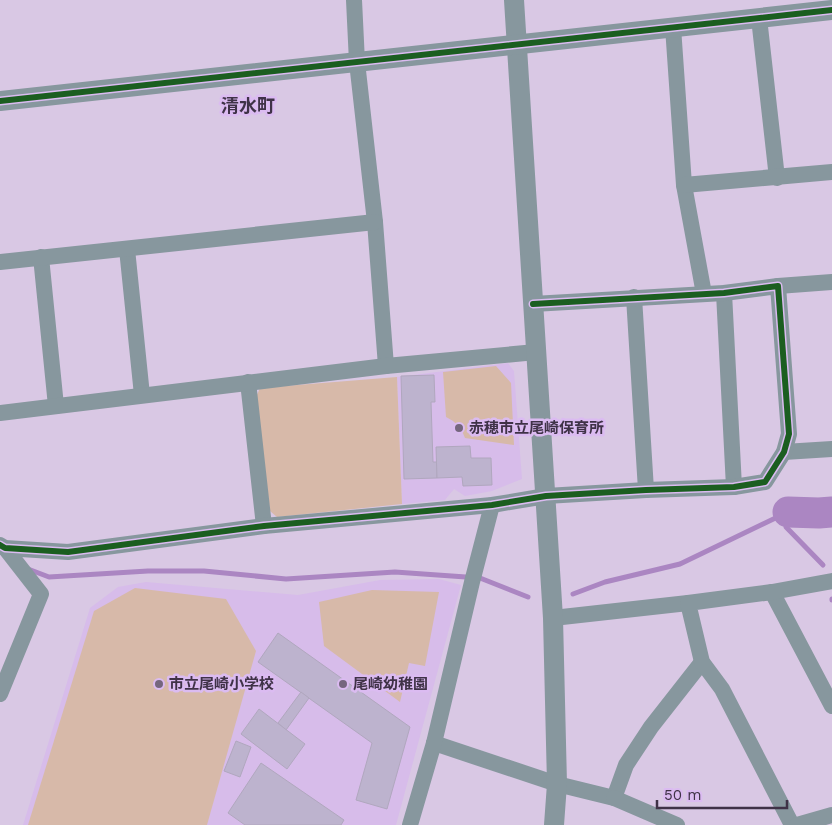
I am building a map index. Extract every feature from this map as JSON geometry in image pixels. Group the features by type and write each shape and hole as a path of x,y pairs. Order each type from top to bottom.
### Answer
{"street":[{"path":"354,0 357,62 375,222 386,366"},
{"path":"514,0 553,618 557,784 554,825"},
{"path":"0,101 832,10"},
{"path":"759,18 777,178"},
{"path":"673,27 684,185 704,294"},
{"path":"684,185 832,172"},
{"path":"0,262 375,222"},
{"path":"128,248 142,395"},
{"path":"41,258 56,406"},
{"path":"533,304 704,294 832,282"},
{"path":"2,547 68,552 264,526 492,505 546,496 734,487 765,482 784,452 789,434 778,286"},
{"path":"724,292 734,487"},
{"path":"634,297 646,490"},
{"path":"0,413 386,366 536,352"},
{"path":"248,382 264,526"},
{"path":"784,452 832,449"},
{"path":"410,825 434,743 473,576 492,505"},
{"path":"0,694 41,594 2,547"},
{"path":"553,618 772,592 832,581"},
{"path":"772,592 832,706"},
{"path":"688,603 702,662 722,689 792,825"},
{"path":"614,798 626,764 651,727 702,662"},
{"path":"434,743 557,784 614,798 677,825"},
{"path":"797,825 832,814"}],"shaded area":[{"name":"赤穂市立尾崎保育所","path":"508,363 514,371 522,479 492,491 465,496 454,489 445,500 402,504 397,377"},
{"path":"496,366 511,383 514,445 465,438 458,425 446,417 443,372"},
{"path":"397,377 402,504 277,517 270,511 256,397 260,388"},
{"path":"439,579 461,585 396,825 23,825 90,608 118,587 146,582 298,595 380,580"},
{"name":"市立尾崎小学校","path":"135,588 226,599 256,651 207,825 28,825 94,611"},
{"path":"372,590 439,592 425,666 409,663 400,702 324,646 319,602"}],"building":[{"path":"434,375 435,402 431,402 433,462 437,462 437,478 404,479 401,376"},
{"path":"470,446 471,458 491,458 492,485 463,486 462,477 437,478 436,447"},
{"path":"278,633 410,727 387,809 356,800 372,743 258,662"},
{"path":"301,692 309,698 286,730 278,723"},
{"path":"259,709 305,744 287,769 241,734"},
{"path":"236,741 251,747 240,777 224,771"},
{"path":"261,763 344,820 341,825 245,825 228,813"}],"waterway":[{"path":"788,512 786,527 823,565"},
{"path":"573,594 605,582 680,564 788,512"},
{"path":"788,512 832,512"},
{"path":"28,569 49,577 148,571 204,571 286,579 395,572 480,578 528,597"}],"cycle path":[{"path":"0,101 832,10"},
{"path":"0,545 5,548 68,552 264,526 492,505 546,496 734,487 765,482 784,452 789,434 778,286 724,293 533,304"}],"place":[{"name":"赤穂市立尾崎保育所","path":"459,428"},
{"name":"市立尾崎小学校","path":"159,684"},
{"name":"尾崎幼稚園","path":"343,684"}],"district":[{"name":"清水町","path":"248,106"}]}
